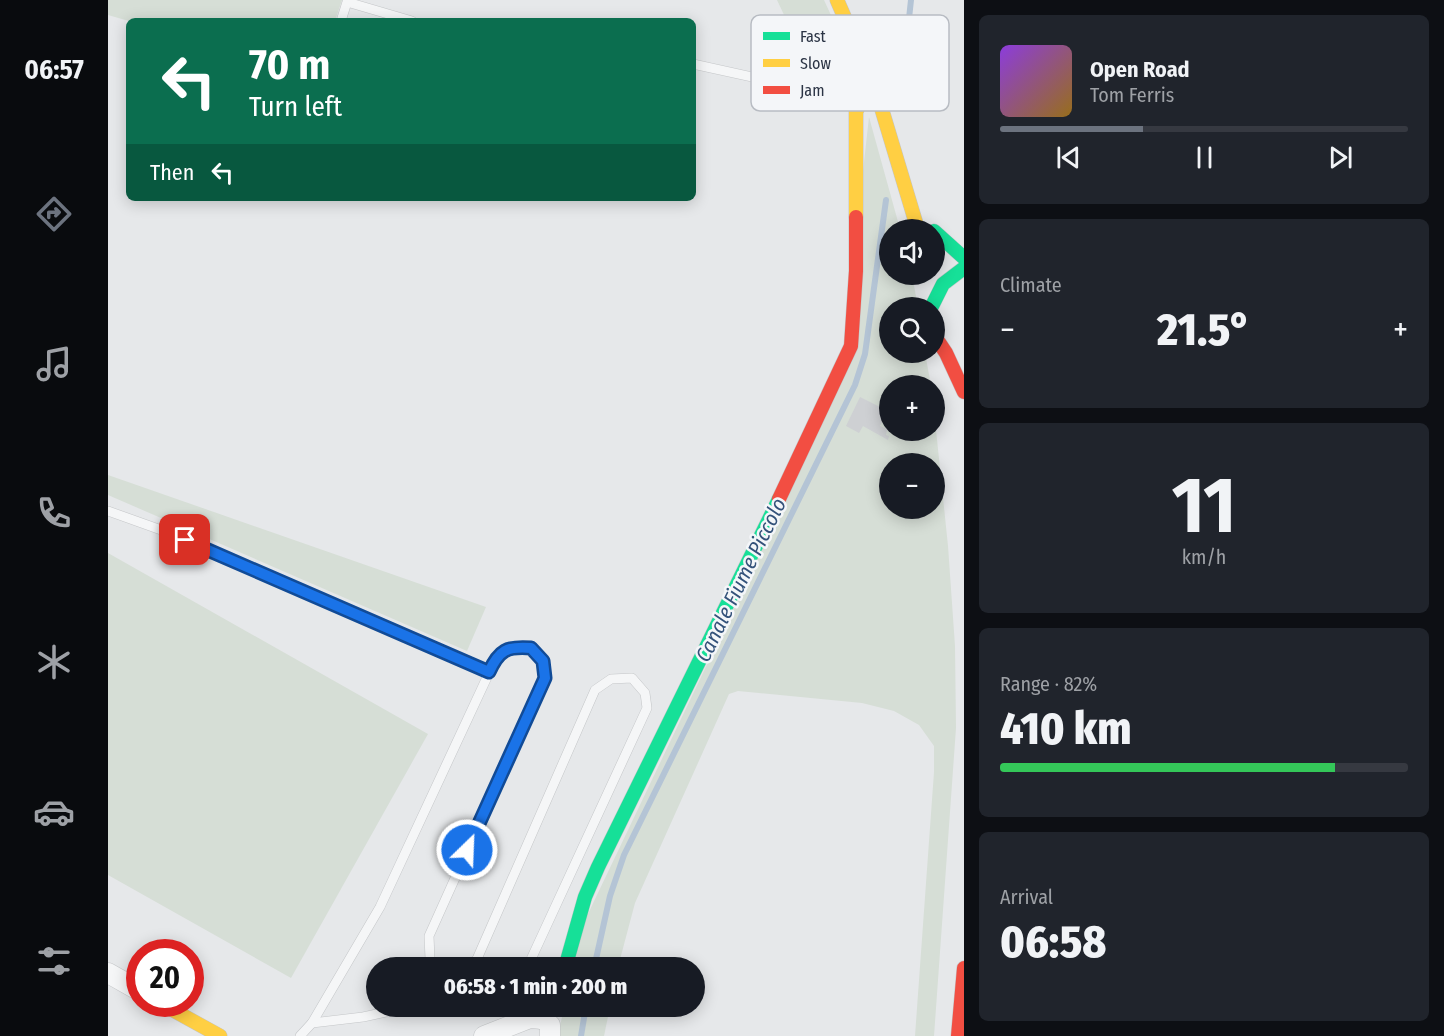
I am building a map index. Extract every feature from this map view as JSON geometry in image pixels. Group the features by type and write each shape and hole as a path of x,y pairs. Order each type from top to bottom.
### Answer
{"street":[{"path":"837,0 844,15"},
{"path":"568,957 576,924 598,867 787,483 851,346 856,271 856,111"},
{"path":"881,111 915,219"},
{"path":"912,210 922,219"},
{"path":"945,240 964,258"},
{"path":"935,297 944,281 964,268"},
{"path":"946,353 964,363"},
{"path":"946,353 964,392"},
{"path":"958,1036 964,968"},
{"path":"108,973 126,983"},
{"path":"186,1017 220,1036"},
{"path":"484,1036 530,1018 548,1020"}],"lane":[{"path":"342,18 347,2 402,18"},
{"path":"696,65 751,77"},
{"path":"108,511 164,531 489,672"},
{"path":"300,1036 312,1023 380,907 496,658 512,646 531,648 543,661 545,678 429,936 430,957"},
{"path":"478,957 595,690 611,679 632,678 645,693 647,708 532,957"},
{"path":"312,1023 366,1016"}],"shaded area":[{"path":"108,0 342,0 336,18 126,18 126,20 108,15"},
{"path":"777,0 824,0 831,15 784,15"},
{"path":"869,117 897,219 879,219 879,285 914,285 916,297 879,297 879,363 927,363 929,375 879,375 879,441 937,441 938,453 879,453 879,519 945,519 945,517 948,546 955,646 956,728 934,1036 915,1036 934,746 919,725 894,711 862,703 738,691 729,694 635,903 621,957 575,957 586,918 839,388"},
{"path":"108,475 486,607 467,651 108,495"},
{"path":"108,553 428,734 291,978 108,875"},
{"path":"562,1017 608,1017 604,1036 558,1036"}],"building":[{"path":"860,397 879,406 879,435 863,426 859,433 846,426"}],"waterway":[{"name":"Canale Fiume Piccolo","path":"909,15 911,0"},
{"name":"Canale Fiume Piccolo","path":"596,957 610,896 624,855 855,385 865,354 886,200"},
{"name":"Canale Fiume Piccolo","path":"581,1036 584,1017"}],"traffic: fast":[{"path":"945,241 964,258"},
{"path":"936,297 943,284 964,268"},
{"path":"568,957 585,897 598,867 779,499"}],"traffic: slow":[{"path":"837,0 844,15"},
{"path":"856,111 856,217"},
{"path":"882,111 915,219"},
{"path":"186,1017 220,1036"}],"traffic: jam":[{"path":"779,499 851,346 856,271 856,217"},
{"path":"945,352 964,392"},
{"path":"958,1036 964,968"}],"route":[{"path":"185,540 489,672 496,658 512,646 531,648 543,661 545,678 467,850"}]}
